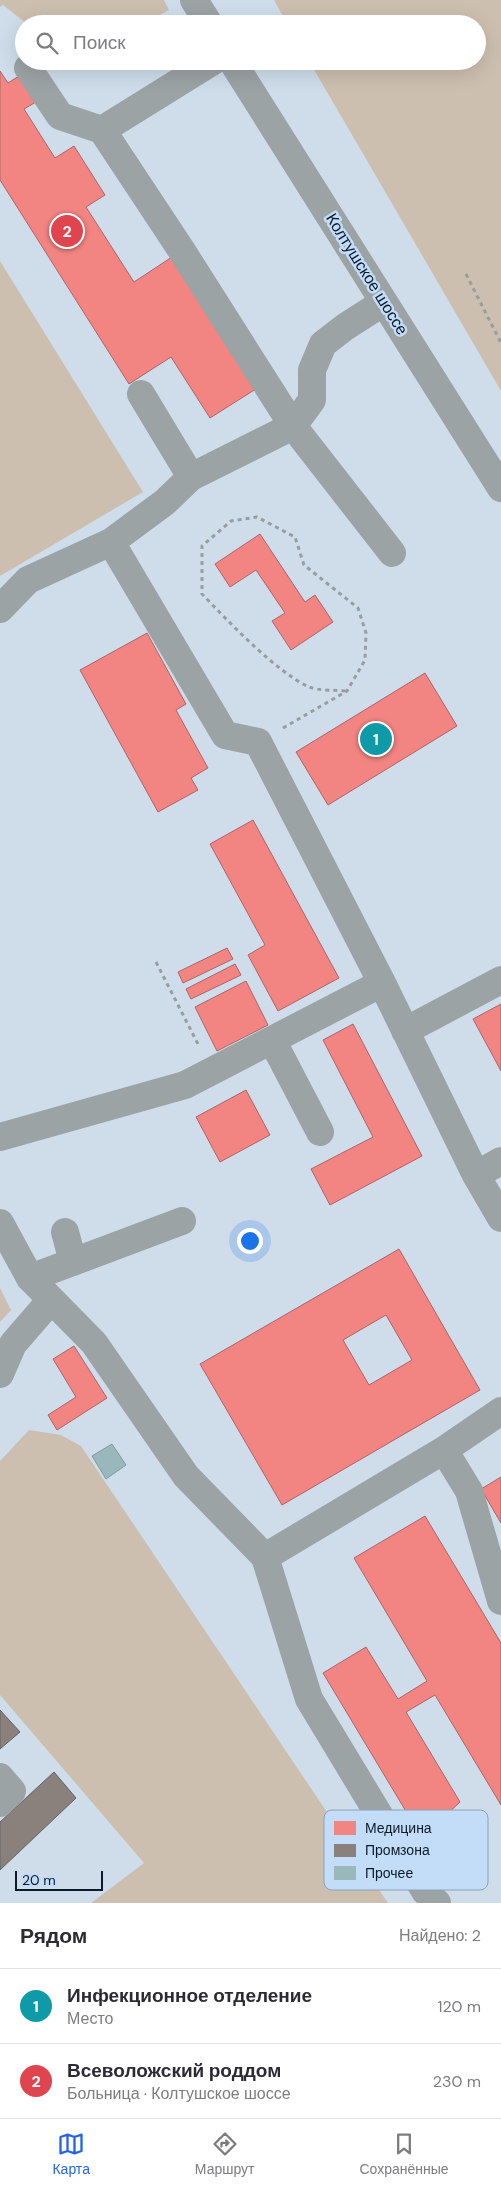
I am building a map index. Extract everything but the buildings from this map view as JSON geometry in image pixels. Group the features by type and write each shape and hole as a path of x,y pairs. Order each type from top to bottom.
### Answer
{"street":[{"path":"194,0 203,15"},
{"path":"29,70 60,116 102,130 182,251 293,426 392,553"},
{"path":"102,130 199,70"},
{"name":"Колтушское шоссе","path":"238,70 501,488"},
{"path":"0,609 28,580 110,542 166,502 191,477 293,426 312,400 312,370 323,344 345,326 384,302"},
{"path":"141,394 191,477"},
{"path":"110,542 224,735 258,742 382,983 476,1175 501,1218"},
{"path":"406,1031 501,980"},
{"path":"0,1137 185,1085 382,983"},
{"path":"272,1040 320,1132"},
{"path":"476,1175 501,1161"},
{"path":"30,1278 182,1221"},
{"path":"0,1223 30,1278 94,1343 186,1476 266,1558 309,1699 376,1810"},
{"path":"65,1232 72,1262"},
{"path":"0,1374 14,1344 52,1300"},
{"path":"266,1558 444,1450 501,1411"},
{"path":"444,1450 469,1491 501,1601"},
{"path":"0,1777 12,1791 0,1803"},
{"path":"424,1890 437,1903"}],"path":[{"path":"466,274 501,343"},
{"path":"258,742 347,691 365,660 366,633 358,608 304,565 295,537 257,517 231,521 202,546 202,594 232,625 286,671 310,687 347,691"},
{"path":"156,962 212,1071"}],"shaded area":[{"path":"0,0 164,0 169,10 160,15 16,15 3,5 0,7"},
{"path":"274,0 501,0 501,391 314,70 486,70 486,15 282,15"},
{"path":"0,261 143,492 0,576"},
{"path":"0,1288 11,1310 0,1322"},
{"path":"29,1430 61,1435 81,1446 326,1810 324,1810 324,1890 379,1890 388,1903 91,1903 144,1863 0,1695 0,1461"}],"place":[{"name":"Всеволожский роддом","path":"67,231"},
{"name":"Инфекционное отделение","path":"376,739"}]}
